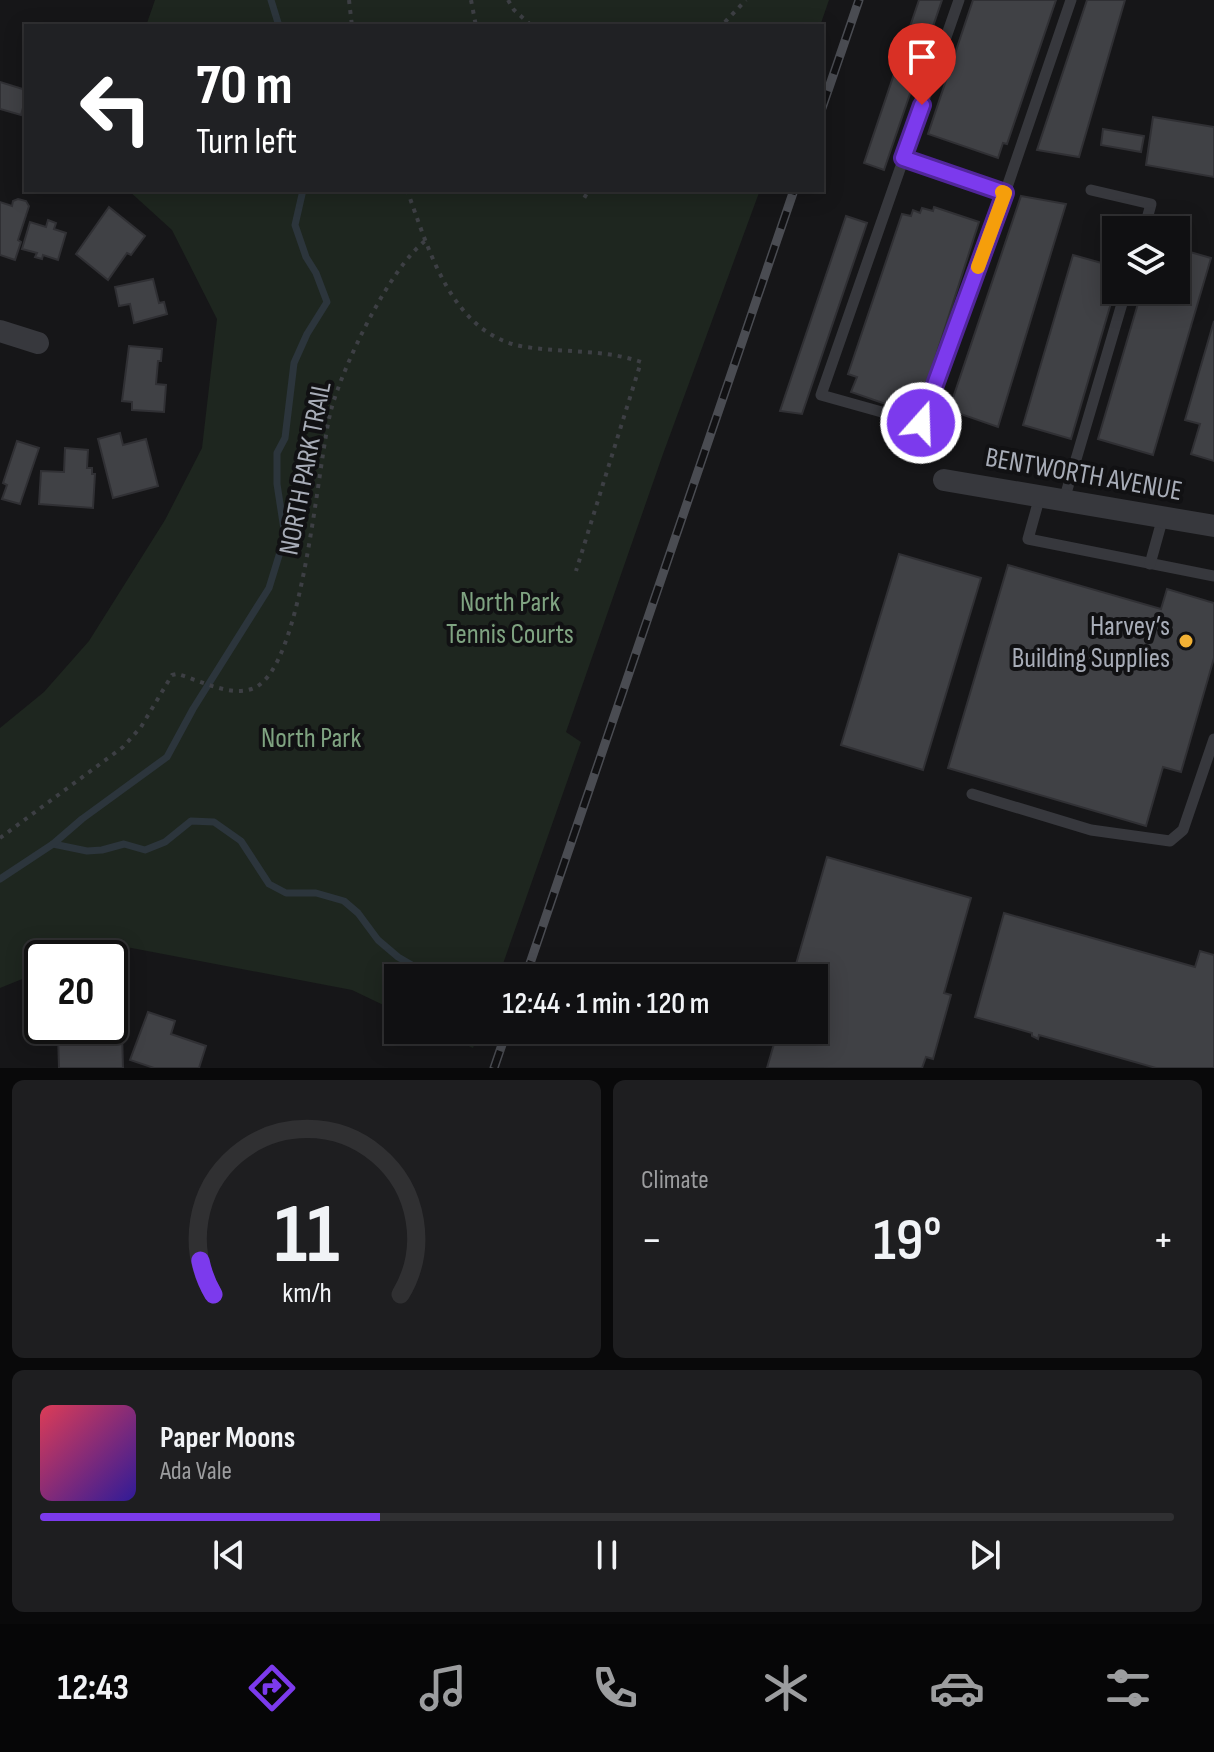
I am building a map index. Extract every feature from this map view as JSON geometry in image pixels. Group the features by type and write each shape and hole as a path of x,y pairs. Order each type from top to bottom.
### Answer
{"street":[{"path":"0,331 38,343"},
{"name":"BENTWORTH AVENUE","path":"944,480 1214,526"}],"lane":[{"path":"959,0 821,395 921,423 1071,0"},
{"path":"903,158 1005,193"},
{"path":"1091,190 1151,204 1148,216"},
{"path":"1064,500 1122,304"},
{"path":"1040,496 1028,539 1214,576"},
{"path":"1150,564 1163,517"},
{"path":"972,794 1091,830 1170,841 1183,830 1214,739"}],"path":[{"path":"349,0 352,24"},
{"path":"471,0 476,24"},
{"path":"508,0 530,24"},
{"path":"723,24 746,0"},
{"path":"408,192 425,241 450,293 487,334 526,347 618,354 641,362 576,571"},
{"path":"578,192 592,200"},
{"name":"NORTH PARK TRAIL","path":"0,838 123,747 141,727 172,675 240,691 264,683 288,633 302,588 330,415 340,379 384,296 425,241"}],"green space":[{"path":"155,0 829,0 821,24 147,24"},
{"name":"North Park","path":"130,192 759,192 566,732 581,742 503,964 384,964 384,1005 352,990 128,947 128,940 24,940 24,978 0,988 0,728 44,692 89,641 165,520 202,448 217,319 172,230"}],"building":[{"path":"919,0 942,0 884,170 864,163"},
{"path":"973,0 1056,0 1007,144 1003,143 998,158 928,134"},
{"path":"1087,0 1125,0 1079,157 1037,150"},
{"path":"0,82 24,89 21,115 0,109"},
{"path":"1153,117 1214,127 1214,177 1146,165"},
{"path":"1103,129 1144,136 1141,152 1101,145"},
{"path":"1021,196 1066,204 998,427 949,410"},
{"path":"13,201 26,201 29,206 15,260 0,255 0,202 12,206"},
{"path":"109,207 145,236 131,255 127,253 108,280 76,254"},
{"path":"934,207 979,222 925,390 920,399 911,396 907,408 898,405 897,408 851,392 857,377 848,374 902,214 911,216 913,210 920,213 922,208 933,211"},
{"path":"846,216 867,223 802,414 780,411"},
{"path":"48,220 56,223 54,229 66,233 58,260 43,255 42,259 35,257 37,253 22,249 30,222 46,227"},
{"path":"1190,252 1211,258 1153,455 1098,439 1138,304 1190,304"},
{"path":"1073,255 1102,263 1102,304 1111,304 1071,439 1023,425"},
{"path":"153,279 159,303 164,302 167,314 134,323 130,304 119,306 115,287"},
{"path":"1214,321 1214,461 1191,454 1200,424 1185,420"},
{"path":"129,346 162,349 156,384 166,385 164,412 132,410 132,402 122,401"},
{"path":"120,433 123,445 146,439 158,486 113,498 98,439"},
{"path":"17,441 39,448 20,504 2,499 7,485 3,483"},
{"path":"65,448 88,450 87,468 92,468 92,474 95,474 93,508 39,504 41,471 64,472"},
{"path":"899,554 981,578 923,770 841,745"},
{"path":"1008,565 1161,609 1167,589 1214,603 1214,658 1181,772 1163,767 1146,826 948,768"},
{"path":"827,857 971,898 944,993 951,995 933,1059 926,1057 922,1068 767,1068 774,1044 828,1044 828,964 796,964"},
{"path":"1004,913 1195,967 1200,951 1214,955 1214,1068 1156,1068 1039,1035 1038,1039 1032,1033 975,1017"},
{"path":"148,1012 175,1021 171,1034 206,1046 199,1068 154,1068 130,1060"},
{"path":"58,1044 122,1044 123,1068 59,1068"}],"waterway":[{"path":"271,0 278,24"},
{"path":"0,879 53,844 167,757 193,709 269,588 285,536 277,484 277,453 285,438 294,363 327,302 295,225 303,192"},
{"path":"53,844 87,851 124,844 145,850 165,842 191,821 214,822 241,841 269,884 286,893 316,893 344,901 358,913 378,940 410,964"}],"railway":[{"path":"824,102 859,0"},
{"path":"530,964 793,192"},
{"path":"494,1068 502,1044"}],"slow traffic":[{"path":"978,267 1005,193 1002,192"}],"place":[{"name":"Harvey’s Building Supplies","path":"1186,641"}],"route":[{"path":"921,423 1005,193 903,158 922,105"}],"park label":[{"name":"North Park Tennis Courts","path":"510,617"}]}
